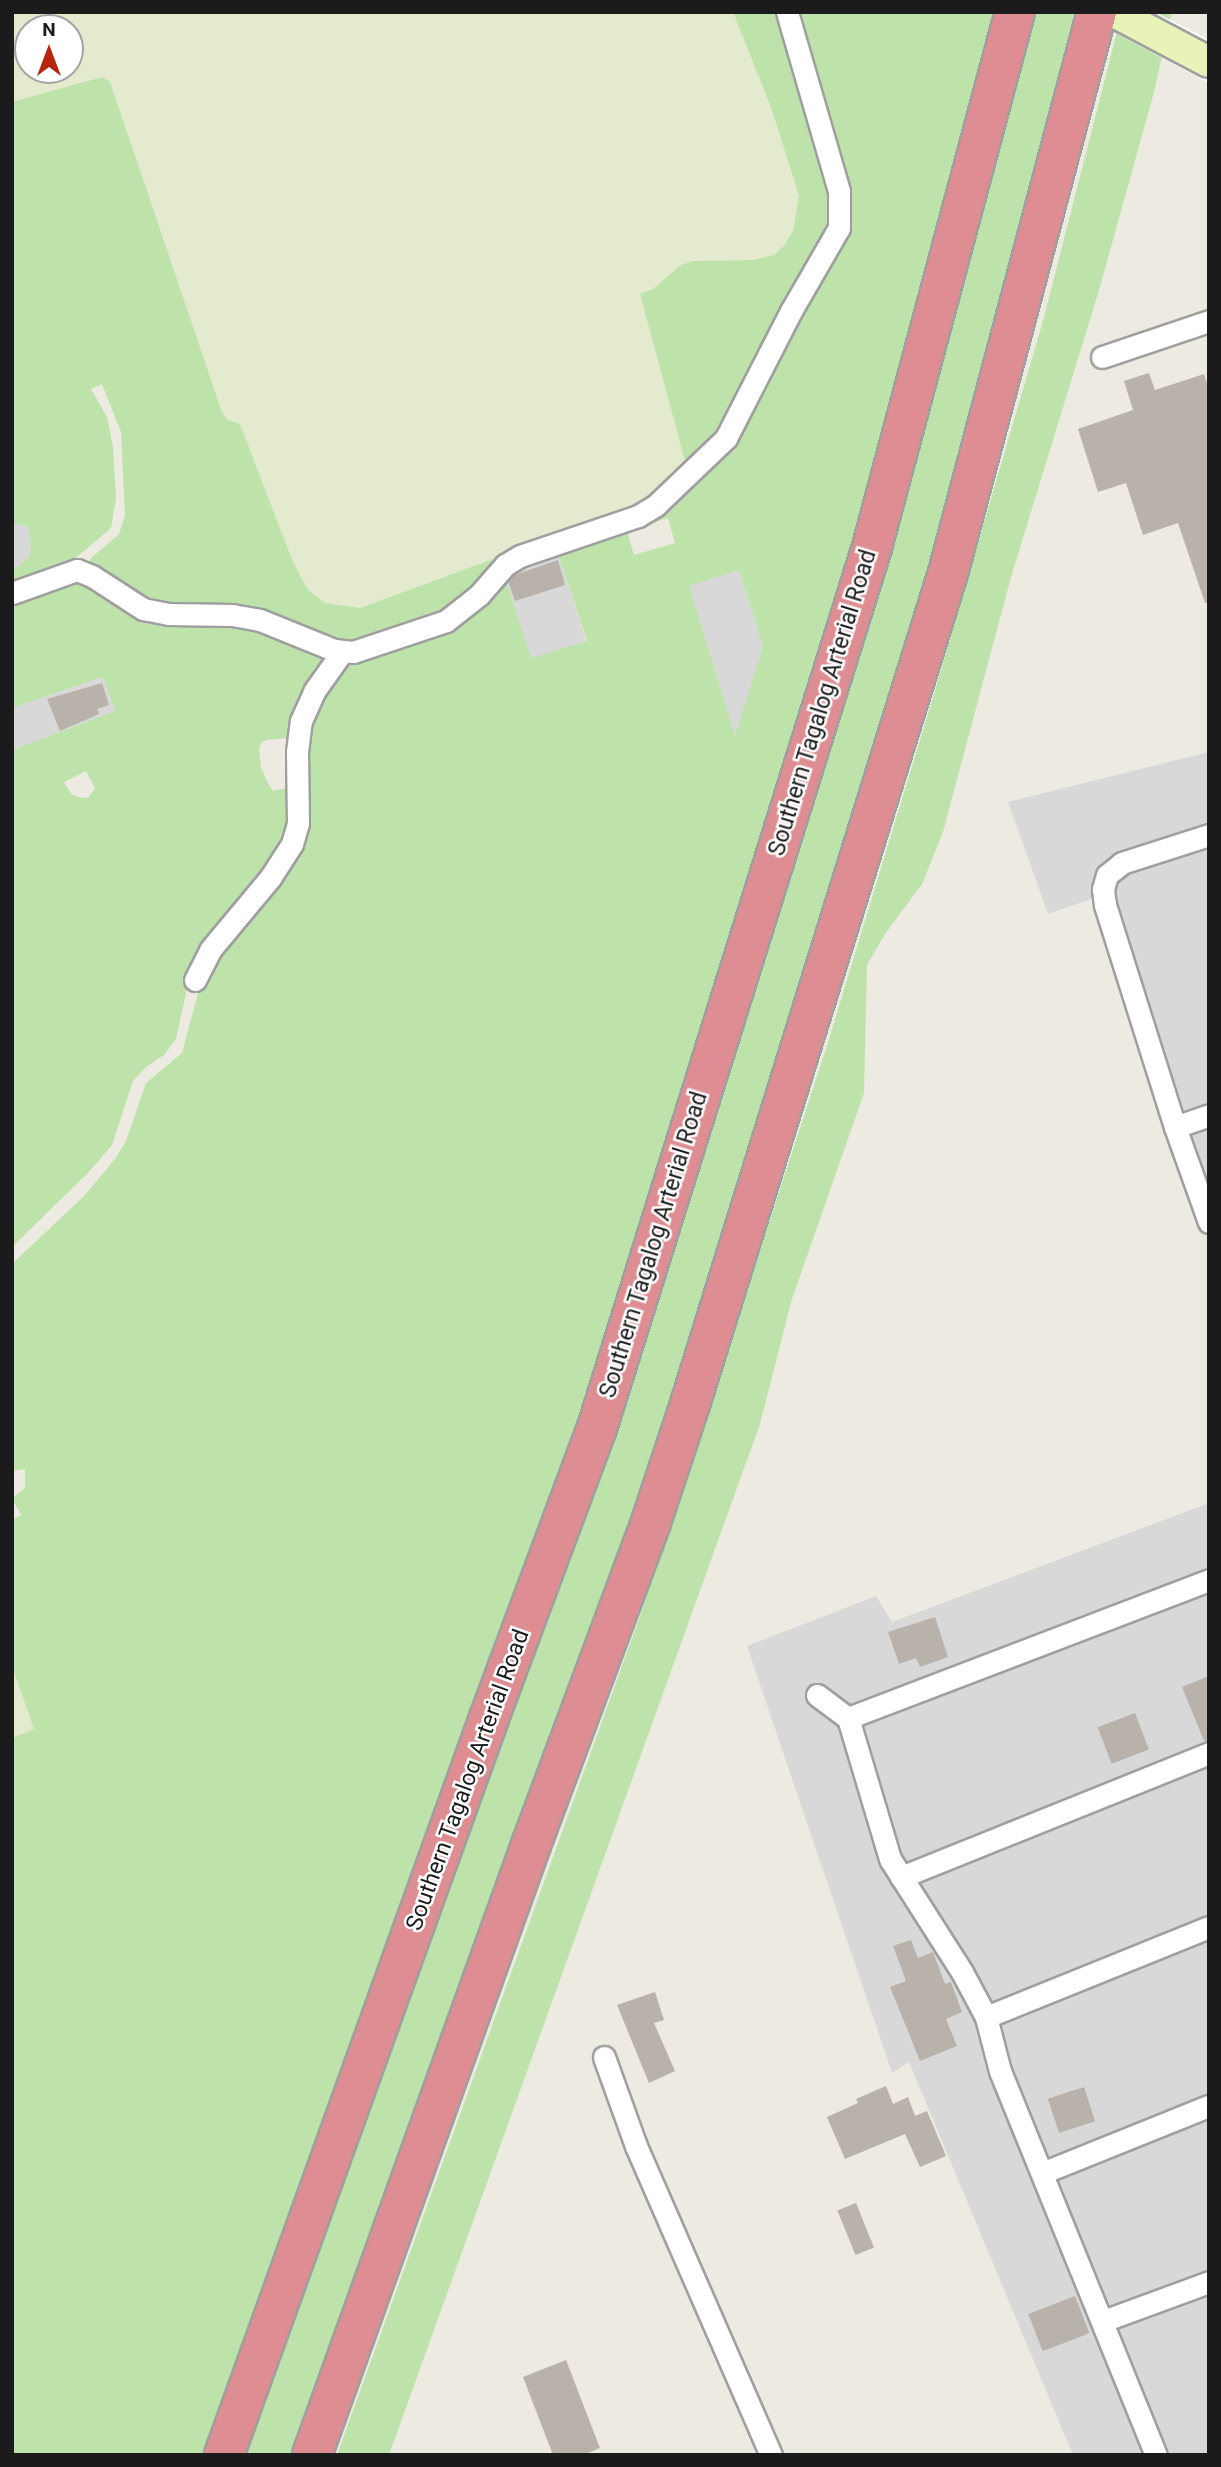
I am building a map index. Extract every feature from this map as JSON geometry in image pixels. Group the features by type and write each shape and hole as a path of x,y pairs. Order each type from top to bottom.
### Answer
{"highway":[{"name":"Southern Tagalog Arterial Road","path":"224,2455 489,1718 597,1428 872,547 1015,12"},
{"path":"312,2455 531,1845 643,1545 695,1388 948,573 1097,12"}],"street":[{"path":"12,593 77,570 92,576 143,609 168,614 232,615 260,620 342,652 436,625 465,608 505,565 520,556 638,516 664,499 726,438 791,311 830,246 841,218 839,191 829,151 787,12"},
{"path":"1114,12 1209,62"},
{"path":"1102,357 1209,321"},
{"path":"195,980 210,950 270,878 292,844 298,823 297,752 301,721 315,690 342,652"},
{"path":"1209,835 1122,863 1107,875 1103,889 1105,905 1175,1128 1209,1222"},
{"path":"1175,1128 1209,1115"},
{"path":"848,1718 1209,1580"},
{"path":"817,1695 848,1718 891,1859 962,1972 986,2017 1000,2071 1156,2455"},
{"path":"901,1877 1209,1753"},
{"path":"986,2017 1209,1927"},
{"path":"604,2057 636,2146 771,2455"},
{"path":"1042,2173 1209,2106"},
{"path":"1103,2321 1209,2282"}],"shaded area":[{"path":"12,523 28,527 31,549 28,558 12,571"},
{"path":"559,557 587,642 531,660 504,575"},
{"path":"739,569 763,646 735,737 688,585"},
{"path":"103,677 115,711 12,750 12,708"},
{"path":"1209,752 1209,1240 1091,899 1048,914 1008,802"},
{"path":"1209,1503 1209,2455 1073,2455 909,2062 892,2073 747,1646 876,1596 892,1622"}],"green space":[{"path":"12,12 733,12 772,110 799,196 793,231 774,255 753,260 694,261 681,265 653,289 640,294 687,468 641,507 360,608 325,603 308,590 293,562 233,423 222,412 110,82 102,77 84,82 84,14 14,14 14,84 77,84 12,102"},
{"path":"733,12 781,12 836,215 718,435 687,468 640,294 653,289 681,265 693,261 753,260 774,255 793,231 799,196 772,110"},
{"path":"794,12 998,12 861,533 582,1420 205,2455 12,2455 12,1738 34,1729 12,1666 12,1520 21,1515 12,1498 25,1488 25,1469 12,1471 12,1264 84,1196 115,1159 126,1141 146,1083 182,1053 201,982 211,959 298,855 303,844 304,728 340,669 363,655 432,636 468,621 481,611 504,575 531,658 587,641 559,557 688,482 839,243","holes":["668,518 675,543 634,555 627,531","739,570 763,646 735,736 689,586"]},
{"path":"1032,12 1085,12 938,560 641,1511 300,2455 241,2455 503,1728"},
{"path":"1122,12 1172,12 1154,92 1100,287 1011,577 943,832 922,884 885,934 867,965 864,1093 791,1302 760,1424 389,2455 337,2455 639,1619 826,1049 1043,321"},
{"path":"102,77 110,82 222,412 227,419 240,424 293,562 308,590 325,603 360,608 507,554 447,611 353,643 154,605 87,565 91,558 119,534 125,515 121,432 102,384 91,389 107,417 113,447 116,498 111,528 72,561 12,582 12,571 28,558 31,549 28,527 12,523 12,102"},
{"path":"67,581 80,581 97,588 225,620 328,653 288,738 267,740 261,743 259,749 261,768 273,791 287,788 292,797 287,837 191,971 176,1039 164,1055 146,1067 133,1081 112,1145 88,1173 12,1247 12,750 115,711 103,677 12,708 12,600","holes":["86,771 95,788 88,798 78,797 71,794 64,782"]},
{"path":"12,1666 34,1729 12,1738"}],"pier":[{"path":"1076,12 1155,12 1209,40 1209,83"}],"building":[{"path":"1149,373 1155,390 1204,374 1209,389 1209,603 1205,603 1178,523 1143,535 1126,483 1098,492 1078,429 1133,410 1124,381"},
{"path":"558,560 565,585 515,601 508,581 514,575"},
{"path":"102,683 109,705 97,709 99,714 60,731 47,699"},
{"path":"935,1617 948,1657 920,1667 916,1658 899,1664 888,1632"},
{"path":"1209,1676 1209,1740 1204,1741 1182,1687"},
{"path":"1135,1713 1149,1749 1112,1764 1098,1727"},
{"path":"911,1940 918,1958 933,1952 945,1984 951,1982 962,2012 946,2019 957,2046 920,2061 890,1987 906,1981 893,1946"},
{"path":"655,1992 664,2020 654,2023 675,2071 649,2083 617,2005"},
{"path":"886,2086 893,2104 908,2097 915,2116 927,2111 946,2156 920,2167 905,2134 845,2159 827,2117 858,2103 856,2099"},
{"path":"1084,2087 1095,2121 1059,2133 1048,2099"},
{"path":"856,2203 874,2248 855,2255 837,2210"},
{"path":"1075,2296 1089,2333 1043,2351 1028,2314"},
{"path":"566,2360 600,2448 583,2455 553,2455 523,2377"}]}
